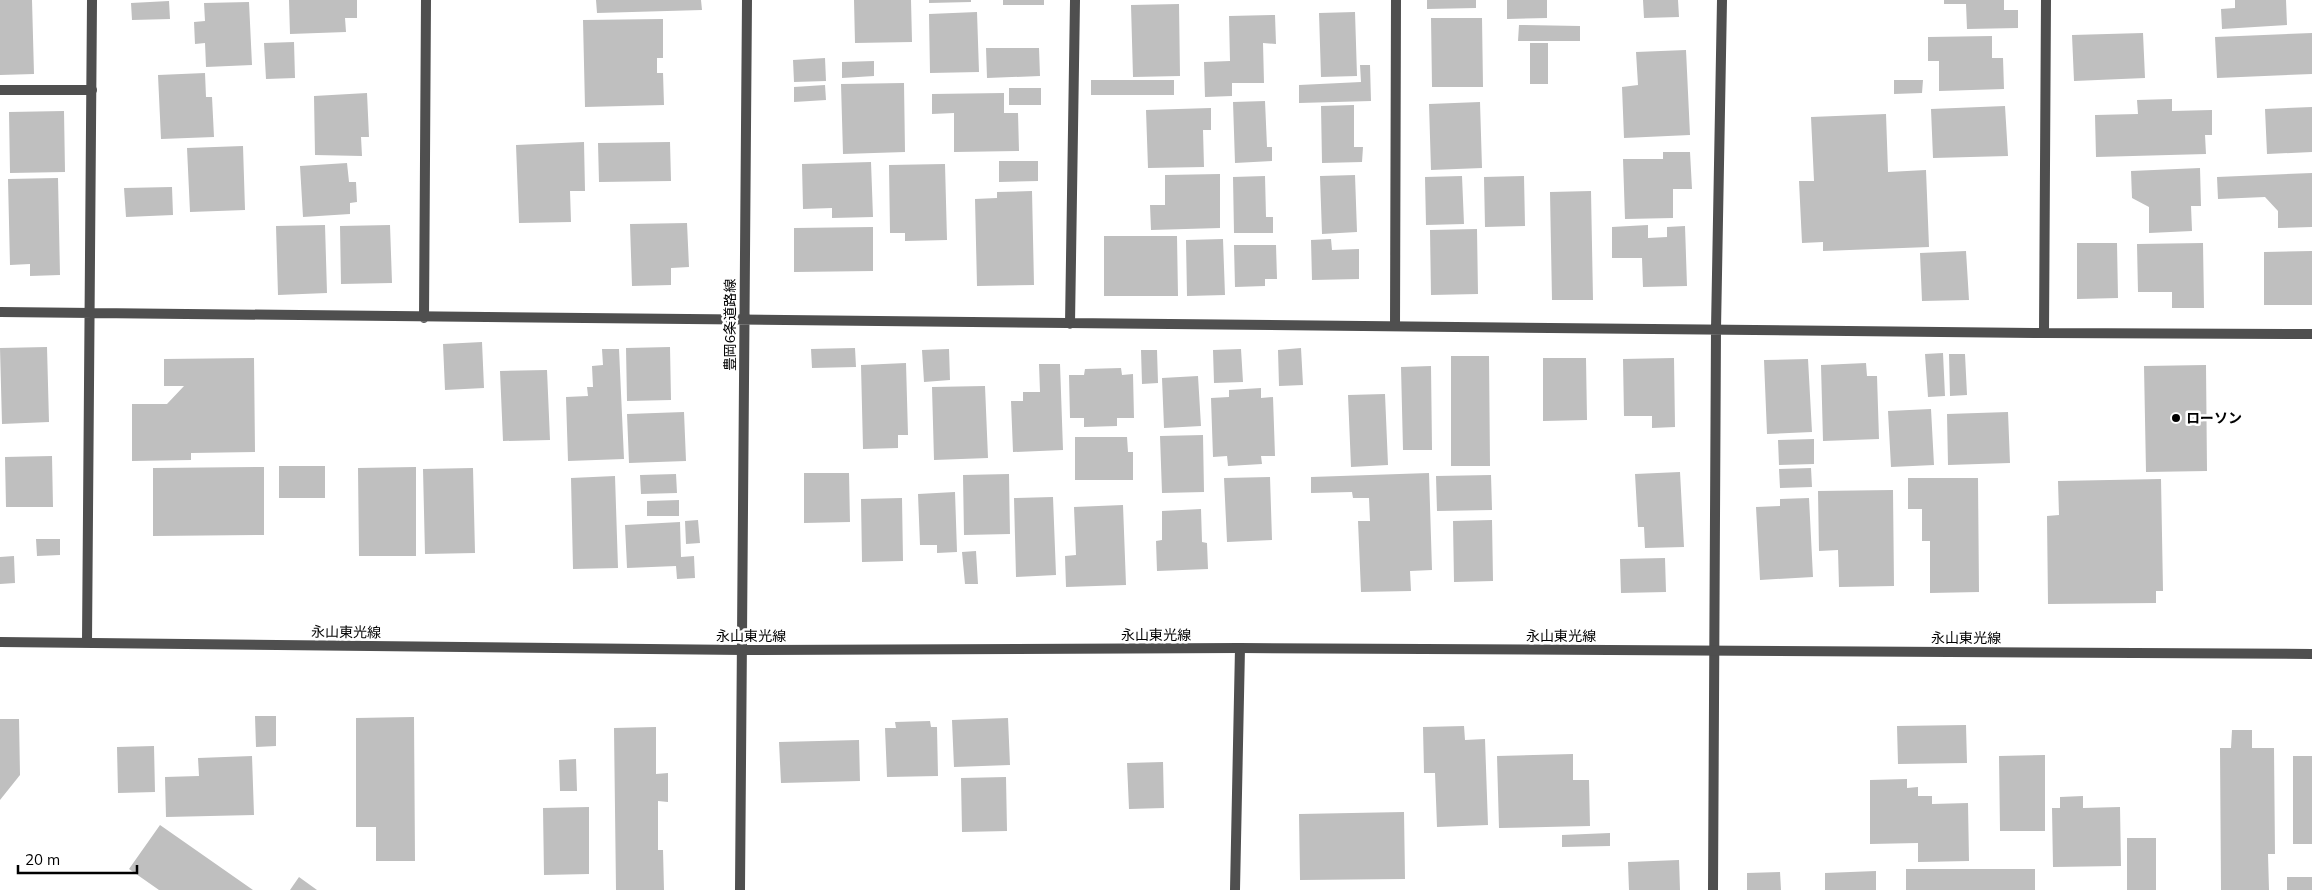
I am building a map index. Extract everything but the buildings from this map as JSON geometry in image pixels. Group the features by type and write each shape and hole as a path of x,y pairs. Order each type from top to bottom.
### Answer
{"street":[{"path":"87,642 92,0"},
{"path":"424,318 426,0"},
{"name":"豊岡6条道路線","path":"740,890 747,0"},
{"path":"1070,324 1075,0"},
{"path":"1395,326 1396,0"},
{"path":"1713,890 1716,329 1722,0"},
{"path":"2044,333 2046,0"},
{"path":"0,90 92,90"},
{"path":"0,312 424,318 744,318 1070,324 2312,334"},
{"name":"永山東光線","path":"0,642 743,650 1240,648 2312,654"},
{"path":"1235,890 1240,648"}],"place":[{"name":"ローソン","path":"2176,418"}]}
